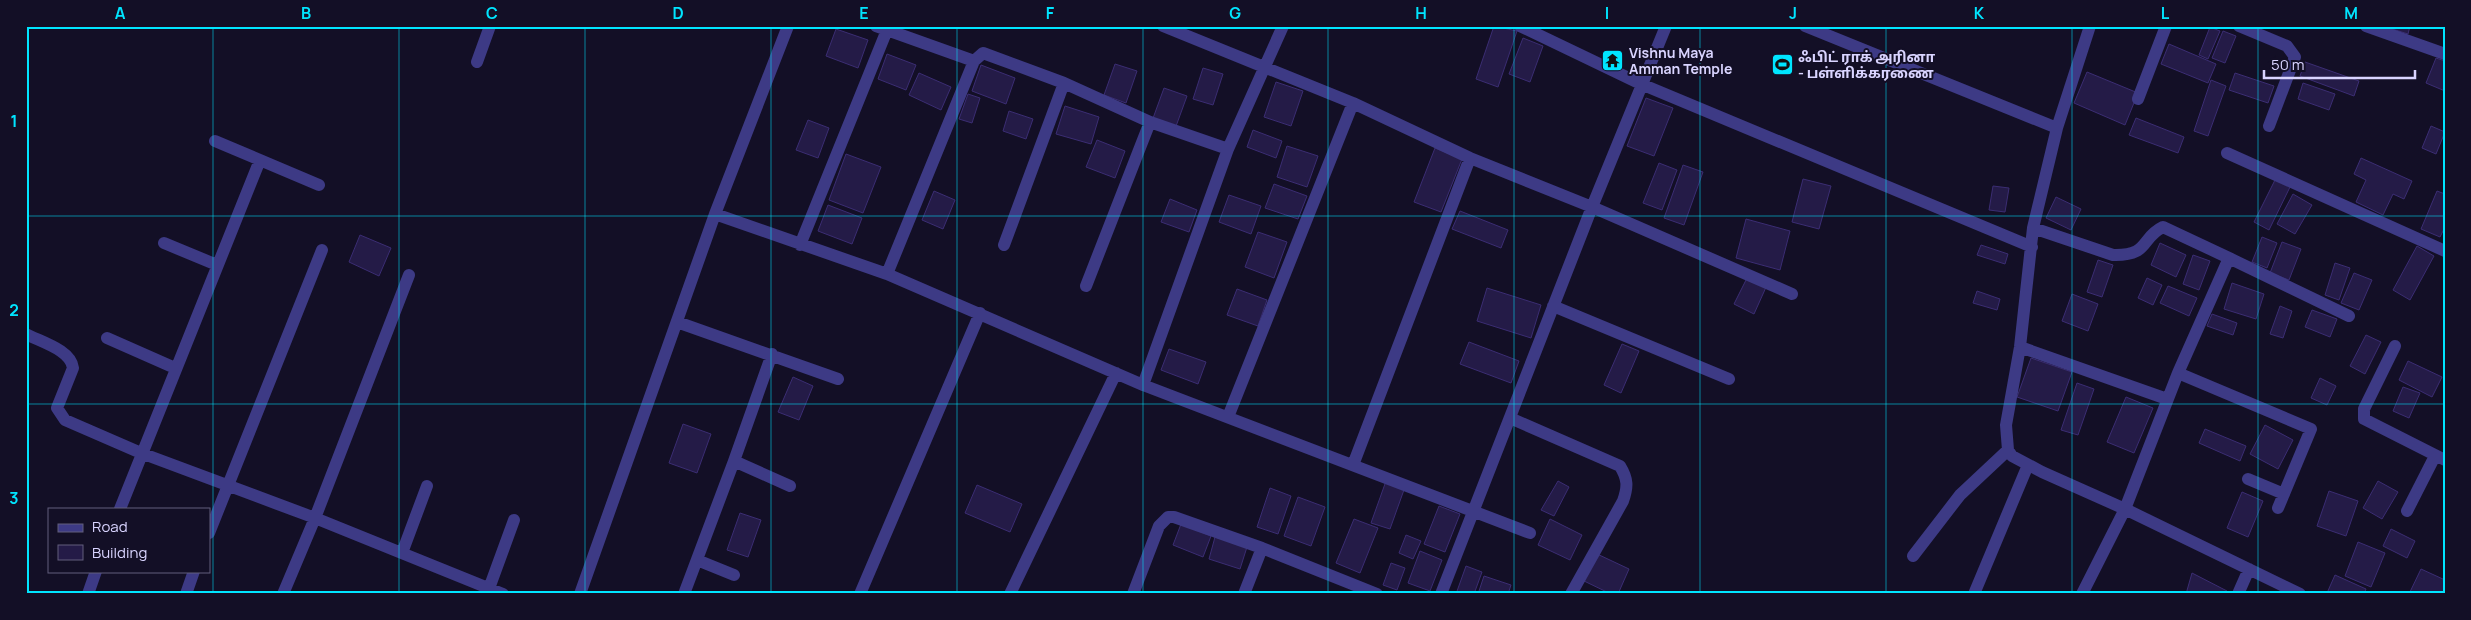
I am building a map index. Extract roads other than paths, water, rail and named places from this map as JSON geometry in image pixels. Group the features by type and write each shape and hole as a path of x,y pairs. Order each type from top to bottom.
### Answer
{"street":[{"path":"477,62 490,26"},
{"path":"580,594 715,214 788,26"},
{"path":"1163,26 1264,69 1353,103 1470,158 1592,207 1792,294"},
{"path":"1143,385 1228,149 1283,26"},
{"path":"1521,26 1641,84 2032,247"},
{"path":"1441,594 1592,207 1666,26"},
{"path":"1806,26 2056,128"},
{"path":"2090,26 2056,128 2033,228 2020,347 2006,425 2008,450 2012,456 2028,465 2125,509 2300,594"},
{"path":"2138,99 2166,26"},
{"path":"2239,26 2287,46 2295,57 2269,126"},
{"path":"2366,26 2445,54"},
{"path":"800,245 882,28 974,61"},
{"path":"887,274 978,55 988,54 1064,83 1150,122 1228,149"},
{"path":"1004,245 1064,83"},
{"path":"1228,417 1353,103"},
{"path":"1086,286 1150,122"},
{"path":"216,141 319,185"},
{"path":"2227,153 2445,251"},
{"path":"1352,465 1470,158"},
{"path":"120,508 260,160"},
{"path":"715,214 887,274 1143,385 1530,533"},
{"path":"2033,228 2113,255 2124,255 2137,252 2148,241 2154,231 2163,227 2349,316"},
{"path":"164,243 217,266"},
{"path":"210,529 322,250"},
{"path":"2082,594 2125,509 2167,399 2229,258"},
{"path":"283,594 315,518 409,275"},
{"path":"1553,306 1729,379"},
{"path":"860,594 980,313"},
{"path":"677,322 772,354 838,379"},
{"path":"26,334 65,354 73,363 73,368 57,408 65,420 141,453 315,518 489,591 503,594"},
{"path":"107,338 175,368"},
{"path":"2395,346 2364,409 2364,419 2440,458 2407,510"},
{"path":"2020,347 2167,399"},
{"path":"684,594 734,462 772,354"},
{"path":"1010,594 1116,373"},
{"path":"2178,373 2311,429 2278,508"},
{"path":"1510,418 1620,466 1626,477 1628,489 1624,501 1571,594"},
{"path":"1913,556 1960,495 2008,450"},
{"path":"734,462 790,486"},
{"path":"1974,594 2028,465"},
{"path":"2248,479 2284,494"},
{"path":"402,553 427,486"},
{"path":"1133,594 1159,526 1168,517 1181,518 1262,548 1346,588 1377,594"},
{"path":"489,591 514,520"},
{"path":"1244,594 1262,548"},
{"path":"697,560 734,575"},
{"path":"2238,594 2249,569"},
{"path":"88,594 96,572"},
{"path":"186,594 194,572"}],"place":[{"name":"Vishnu Maya Amman Temple","path":"1613,60"},
{"name":"ஃபிட் ராக் அரினா - பள்ளிக்கரணை","path":"1782,64"}]}
